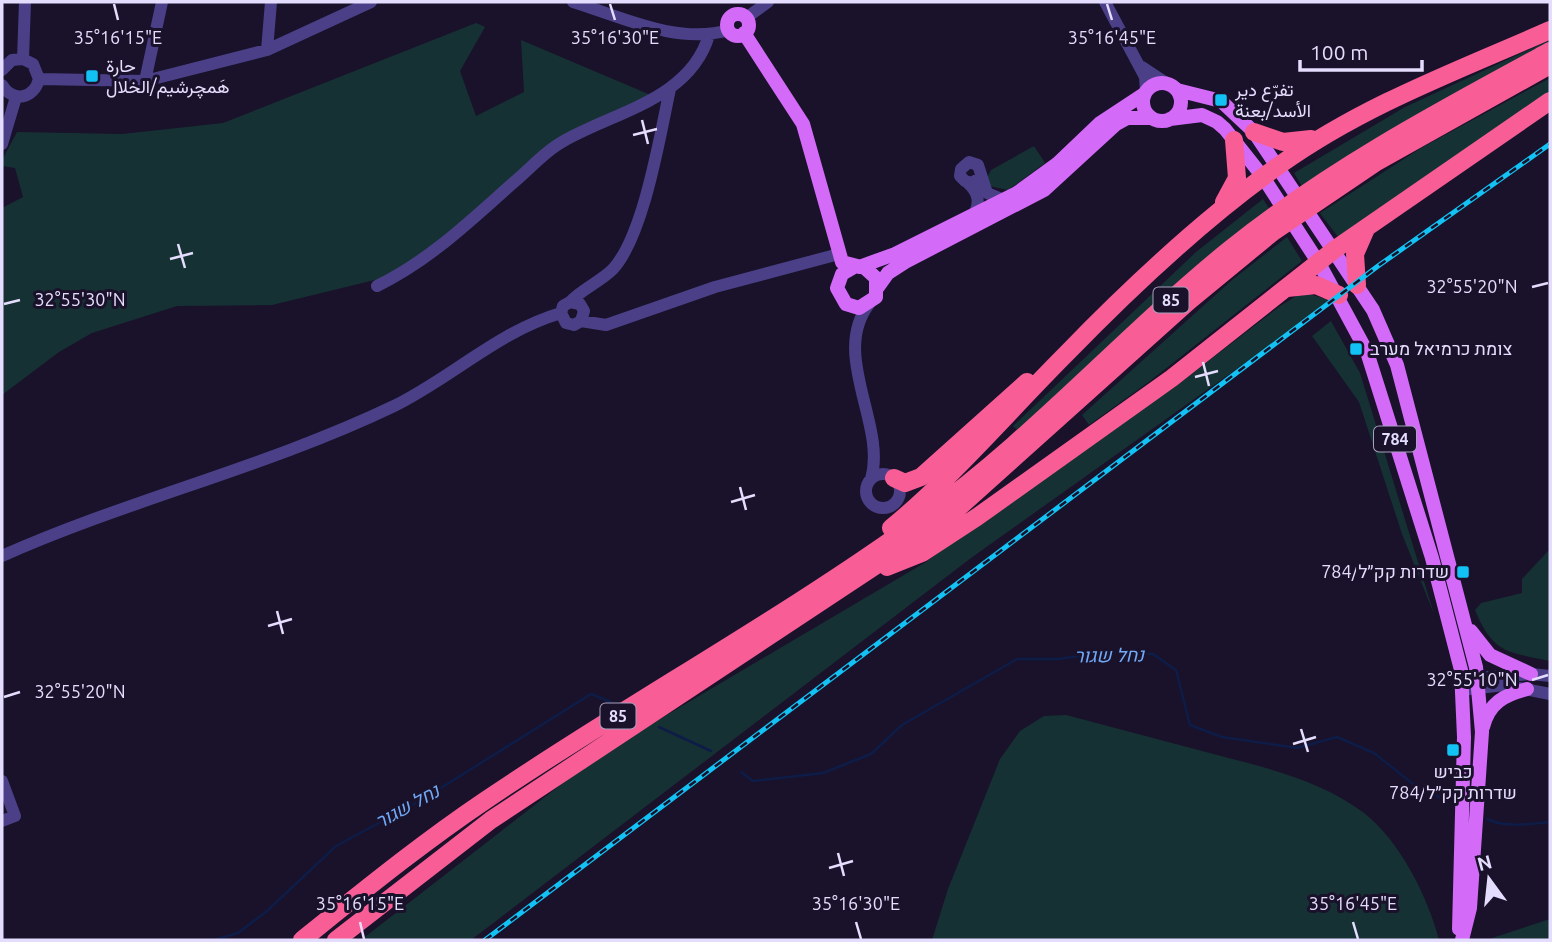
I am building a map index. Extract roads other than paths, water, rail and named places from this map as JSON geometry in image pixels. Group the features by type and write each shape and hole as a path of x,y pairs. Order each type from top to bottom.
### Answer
{"highway":[{"path":"820,588 944,482 1066,353 1202,225 1263,177 1322,136 1357,116 1429,80 1550,30"},
{"name":"85","path":"302,940 420,847 490,798 820,588 919,521 971,481 1195,279 1265,222 1362,156 1550,51"},
{"name":"85","path":"336,940 491,820 662,704 855,581 946,519 1189,301 1273,232 1375,163 1550,65"},
{"path":"855,581 922,554 951,535 1172,378 1283,288 1371,223 1550,101"},
{"path":"1255,132 1292,143 1322,136"},
{"path":"1202,225 1235,184 1238,164 1234,140"},
{"path":"1357,285 1356,247 1371,223"},
{"path":"1283,288 1316,285 1339,295"},
{"path":"891,476 905,483 921,477 1016,390 1066,353"}],"main road":[{"path":"723,2 736,21 734,35 744,33 803,124 835,255 838,294 846,304 859,308 869,304 876,297 878,287 873,274 845,265 835,255"},
{"path":"838,281 845,271 895,254 1004,200 1047,172 1100,123 1153,85 1171,87 1180,106 1170,119"},
{"name":"784","path":"1171,87 1232,108 1255,132 1373,310 1389,344 1410,405 1466,622 1470,683 1464,737 1461,940"},
{"path":"1145,92 1143,106 1151,118"},
{"name":"784","path":"878,287 888,273 905,262 1012,209 1044,190 1116,124 1134,117 1170,119 1202,115 1217,122 1234,140 1263,177 1339,295 1367,352 1470,683 1482,732 1470,908 1461,940"},
{"path":"1466,622 1490,655 1531,674"},
{"path":"1482,732 1488,712 1497,701 1527,689"}],"street":[{"path":"23,59 25,2"},
{"path":"145,81 162,2"},
{"path":"267,50 271,2"},
{"path":"39,79 145,81 267,50 371,2"},
{"path":"573,2 680,34 709,35 768,2"},
{"path":"1105,2 1145,77 1145,92"},
{"path":"377,286 430,257 556,146 678,83 704,50 709,35"},
{"path":"2,70 12,60 23,59 33,64 39,79"},
{"path":"1137,62 1171,87"},
{"path":"2,85 16,97 29,95 39,79"},
{"path":"670,89 655,158 629,242 613,268 563,306 561,313 566,323 581,321 606,325 715,287 835,255"},
{"path":"2,144 16,97"},
{"path":"974,215 978,206 974,180 987,193 1004,200"},
{"path":"570,302 583,307 581,321"},
{"path":"846,304 857,335 859,373 872,444 871,479"},
{"path":"857,335 869,304"},
{"path":"2,556 77,523 271,460 394,405 510,335 561,313"},
{"path":"872,444 891,476 900,494 895,503 885,508 874,506 867,498 866,487 877,475 891,476"},
{"path":"1470,683 1531,674 1550,676"},
{"path":"1470,683 1504,685 1550,694"},
{"path":"2,782 15,816 2,821"}],"waterway":[{"name":"נחל שגור","path":"741,772 753,781 823,773 871,754 902,725 1017,659 1058,659 1107,652 1153,654 1176,670 1190,725 1222,737 1297,748 1337,737 1374,753 1413,784 1443,799"},
{"name":"נחל שגור","path":"214,940 238,933 267,911 336,846 425,798 591,694 611,702"},
{"name":"נחל שגור","path":"659,727 711,751"},
{"name":"נחל שגור","path":"1487,819 1510,824 1550,822"}],"railway":[{"path":"485,940 1378,266 1550,144"}],"place":[{"name":"حارة هَمچرشيم/الخلال","path":"92,76"},
{"name":"تفرّع دير الأسد/بعنة","path":"1221,100"},
{"name":"צומת כרמיאל מערב","path":"1356,349"},
{"name":"784/שדרות קק״ל","path":"1463,572"},
{"name":"כביש 784/שדרות קק״ל","path":"1453,750"}]}
